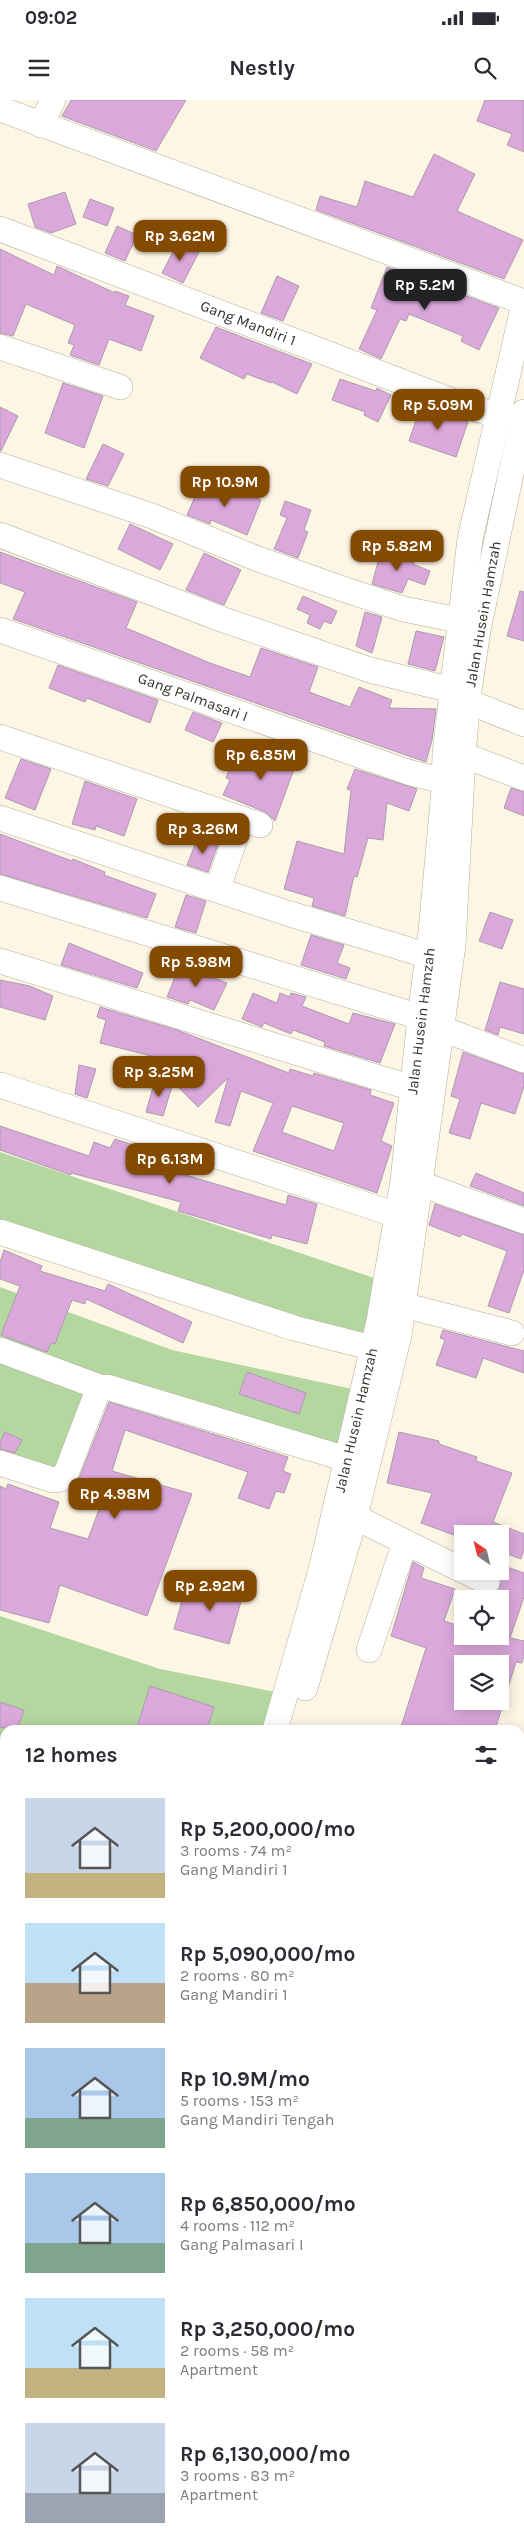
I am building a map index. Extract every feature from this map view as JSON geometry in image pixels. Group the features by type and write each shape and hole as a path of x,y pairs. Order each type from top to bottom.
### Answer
{"street":[{"path":"41,125 53,100"},
{"path":"0,109 524,303"},
{"name":"Gang Mandiri 1","path":"0,229 468,407 498,415"},
{"name":"Jalan Husein Hamzah","path":"294,1725 356,1517 357,1462 373,1348 403,1181 420,1017 438,941 463,755 459,620 470,539 498,415 520,338 524,303"},
{"path":"0,347 120,387"},
{"name":"Jalan Husein Hamzah","path":"276,1725 321,1570 394,1358 443,1029 438,941 444,781 460,696 478,630 524,412"},
{"path":"0,465 152,516 258,559 352,592 403,609 459,620"},
{"path":"0,535 224,620 370,670 460,696 524,724"},
{"name":"Gang Palmasari I","path":"0,630 401,769 444,781"},
{"path":"0,737 251,822 217,890"},
{"path":"463,755 524,778"},
{"path":"0,818 217,890 438,941"},
{"path":"0,888 420,1017"},
{"path":"0,961 412,1088"},
{"path":"443,1029 524,1060"},
{"path":"0,1085 397,1215"},
{"path":"421,1184 524,1222"},
{"path":"0,1232 294,1328 373,1348"},
{"path":"402,1305 512,1333"},
{"path":"0,1350 102,1388 357,1462"},
{"path":"0,1463 53,1480 61,1479 67,1470 98,1390 102,1388"},
{"path":"356,1517 454,1566"},
{"path":"369,1650 405,1542"},
{"path":"484,1580 488,1582"}],"green space":[{"path":"0,1152 383,1281 370,1350 0,1222"},
{"path":"0,1287 172,1350 380,1395 364,1463 98,1382 53,1480 0,1464"},
{"path":"0,1616 160,1669 281,1693 269,1725 0,1725"}],"building":[{"path":"71,100 186,100 156,151 62,116"},
{"path":"485,100 524,100 524,152 507,145 512,134 477,121"},
{"path":"434,154 475,174 457,211 523,240 504,279 316,210 320,196 357,207 365,181 413,197"},
{"path":"65,192 76,224 51,233 35,227 28,204"},
{"path":"90,199 114,208 107,226 83,217"},
{"path":"117,226 137,235 125,261 105,253"},
{"path":"178,242 199,252 183,283 162,273"},
{"path":"0,249 54,275 57,266 115,293 115,291 129,296 125,305 154,316 141,351 109,339 99,365 70,355 74,345 68,343 75,325 26,304 13,336 0,333"},
{"path":"387,267 499,308 479,350 461,341 463,336 409,314 406,321 400,319 381,359 359,349 377,310 371,308"},
{"path":"277,276 299,286 283,321 261,313"},
{"path":"216,327 312,364 297,394 272,382 247,374 244,379 200,358"},
{"path":"340,379 376,391 377,388 391,395 378,422 364,415 365,412 332,400"},
{"path":"63,383 103,396 84,448 45,433"},
{"path":"421,405 468,422 456,457 409,441"},
{"path":"0,407 18,416 1,451 0,451"},
{"path":"103,444 124,454 108,486 86,479"},
{"path":"202,481 226,492 228,487 261,500 247,535 211,520 210,524 187,515"},
{"path":"285,501 311,510 304,530 308,532 298,558 274,549 287,518 280,515"},
{"path":"130,524 173,544 160,570 118,549"},
{"path":"382,547 415,561 413,564 430,571 425,585 408,579 402,593 372,584"},
{"path":"0,552 137,602 126,628 210,663 250,677 261,648 318,667 309,692 350,707 359,687 392,700 389,708 436,709 432,740 426,762 13,619 25,592 0,583"},
{"path":"204,553 241,570 224,605 186,590"},
{"path":"520,591 524,592 524,641 507,636"},
{"path":"303,596 337,611 331,624 324,621 320,629 307,623 310,615 297,609"},
{"path":"365,612 382,617 372,653 356,646"},
{"path":"416,631 444,637 435,671 408,664"},
{"path":"58,665 158,700 150,723 87,698 85,702 49,688"},
{"path":"193,712 222,723 213,742 185,730"},
{"path":"287,745 301,750 275,821 265,812 223,795 230,780 226,778 236,751 279,766"},
{"path":"21,759 51,769 35,810 5,798"},
{"path":"355,769 417,789 409,811 387,803 383,840 368,838 357,877 354,876 345,916 312,906 314,898 284,889 297,841 344,854 351,790 347,789"},
{"path":"85,781 137,799 124,836 96,826 95,830 72,824"},
{"path":"511,788 524,792 524,816 504,808"},
{"path":"0,834 72,861 73,859 105,872 104,875 156,894 147,918 0,874"},
{"path":"198,837 218,844 208,872 187,865"},
{"path":"186,895 206,901 196,933 175,927"},
{"path":"490,912 513,920 502,949 479,941"},
{"path":"311,935 344,945 337,963 350,968 346,979 301,965"},
{"path":"69,943 143,973 137,988 61,965"},
{"path":"180,965 227,983 214,1010 190,1000 188,1004 167,997"},
{"path":"0,980 30,986 53,996 45,1020 0,1007"},
{"path":"500,982 524,989 524,1034 500,1027 498,1035 485,1030"},
{"path":"253,993 277,1003 280,993 290,997 291,993 306,997 302,1006 349,1024 353,1013 395,1024 380,1063 324,1046 325,1042 293,1030 291,1034 264,1023 262,1027 242,1019"},
{"path":"100,1007 177,1030 289,1073 290,1069 313,1076 314,1073 371,1090 370,1095 394,1103 381,1141 392,1146 377,1193 253,1151 273,1103 241,1091 230,1126 215,1122 228,1078 198,1107 175,1084 179,1063 100,1043 106,1020 97,1017","holes":["292,1106 344,1123 334,1151 282,1132"]},
{"path":"463,1052 524,1074 524,1086 515,1114 481,1103 470,1139 449,1133 460,1099 451,1096"},
{"path":"79,1065 96,1069 87,1098 75,1094"},
{"path":"155,1080 173,1083 163,1116 146,1112"},
{"path":"0,1126 89,1156 94,1142 110,1148 115,1139 186,1162 182,1174 286,1205 288,1195 317,1204 307,1244 272,1235 271,1239 178,1211 181,1202 71,1173 71,1175 0,1150"},
{"path":"476,1173 524,1193 524,1206 470,1186"},
{"path":"435,1204 524,1235 524,1270 509,1313 488,1306 507,1251 462,1234 460,1237 429,1225"},
{"path":"4,1250 42,1266 40,1271 105,1291 108,1284 192,1322 183,1343 86,1299 85,1304 72,1300 55,1344 51,1343 47,1352 1,1335 20,1286 0,1279 0,1262"},
{"path":"443,1330 524,1351 524,1373 483,1358 476,1378 436,1365 445,1340 440,1338"},
{"path":"247,1372 306,1393 299,1414 239,1394"},
{"path":"109,1402 288,1457 283,1471 291,1474 284,1493 276,1491 269,1509 238,1498 248,1472 125,1430 112,1471 192,1494 147,1616 60,1585 49,1623 0,1610 0,1486 6,1489 8,1484 59,1502 50,1528 88,1539 101,1504 69,1491 80,1476"},
{"path":"5,1432 22,1440 15,1453 0,1449 0,1442"},
{"path":"399,1432 439,1441 439,1444 477,1457 476,1461 512,1473 493,1522 501,1525 454,1525 454,1535 421,1523 432,1493 387,1483"},
{"path":"509,1528 524,1534 524,1549 521,1559 509,1554"},
{"path":"413,1562 424,1568 421,1578 455,1589 444,1621 454,1624 454,1645 509,1645 509,1590 499,1590 501,1580 509,1580 509,1568 524,1573 524,1597 510,1638 524,1641 524,1655 522,1663 516,1662 509,1685 509,1655 454,1655 454,1710 501,1710 497,1725 402,1725 426,1648 391,1636"},
{"path":"208,1581 244,1591 229,1644 174,1629 185,1590 202,1596"},
{"path":"150,1686 214,1707 209,1725 138,1725"},
{"path":"0,1702 24,1710 19,1725 0,1725"}]}
